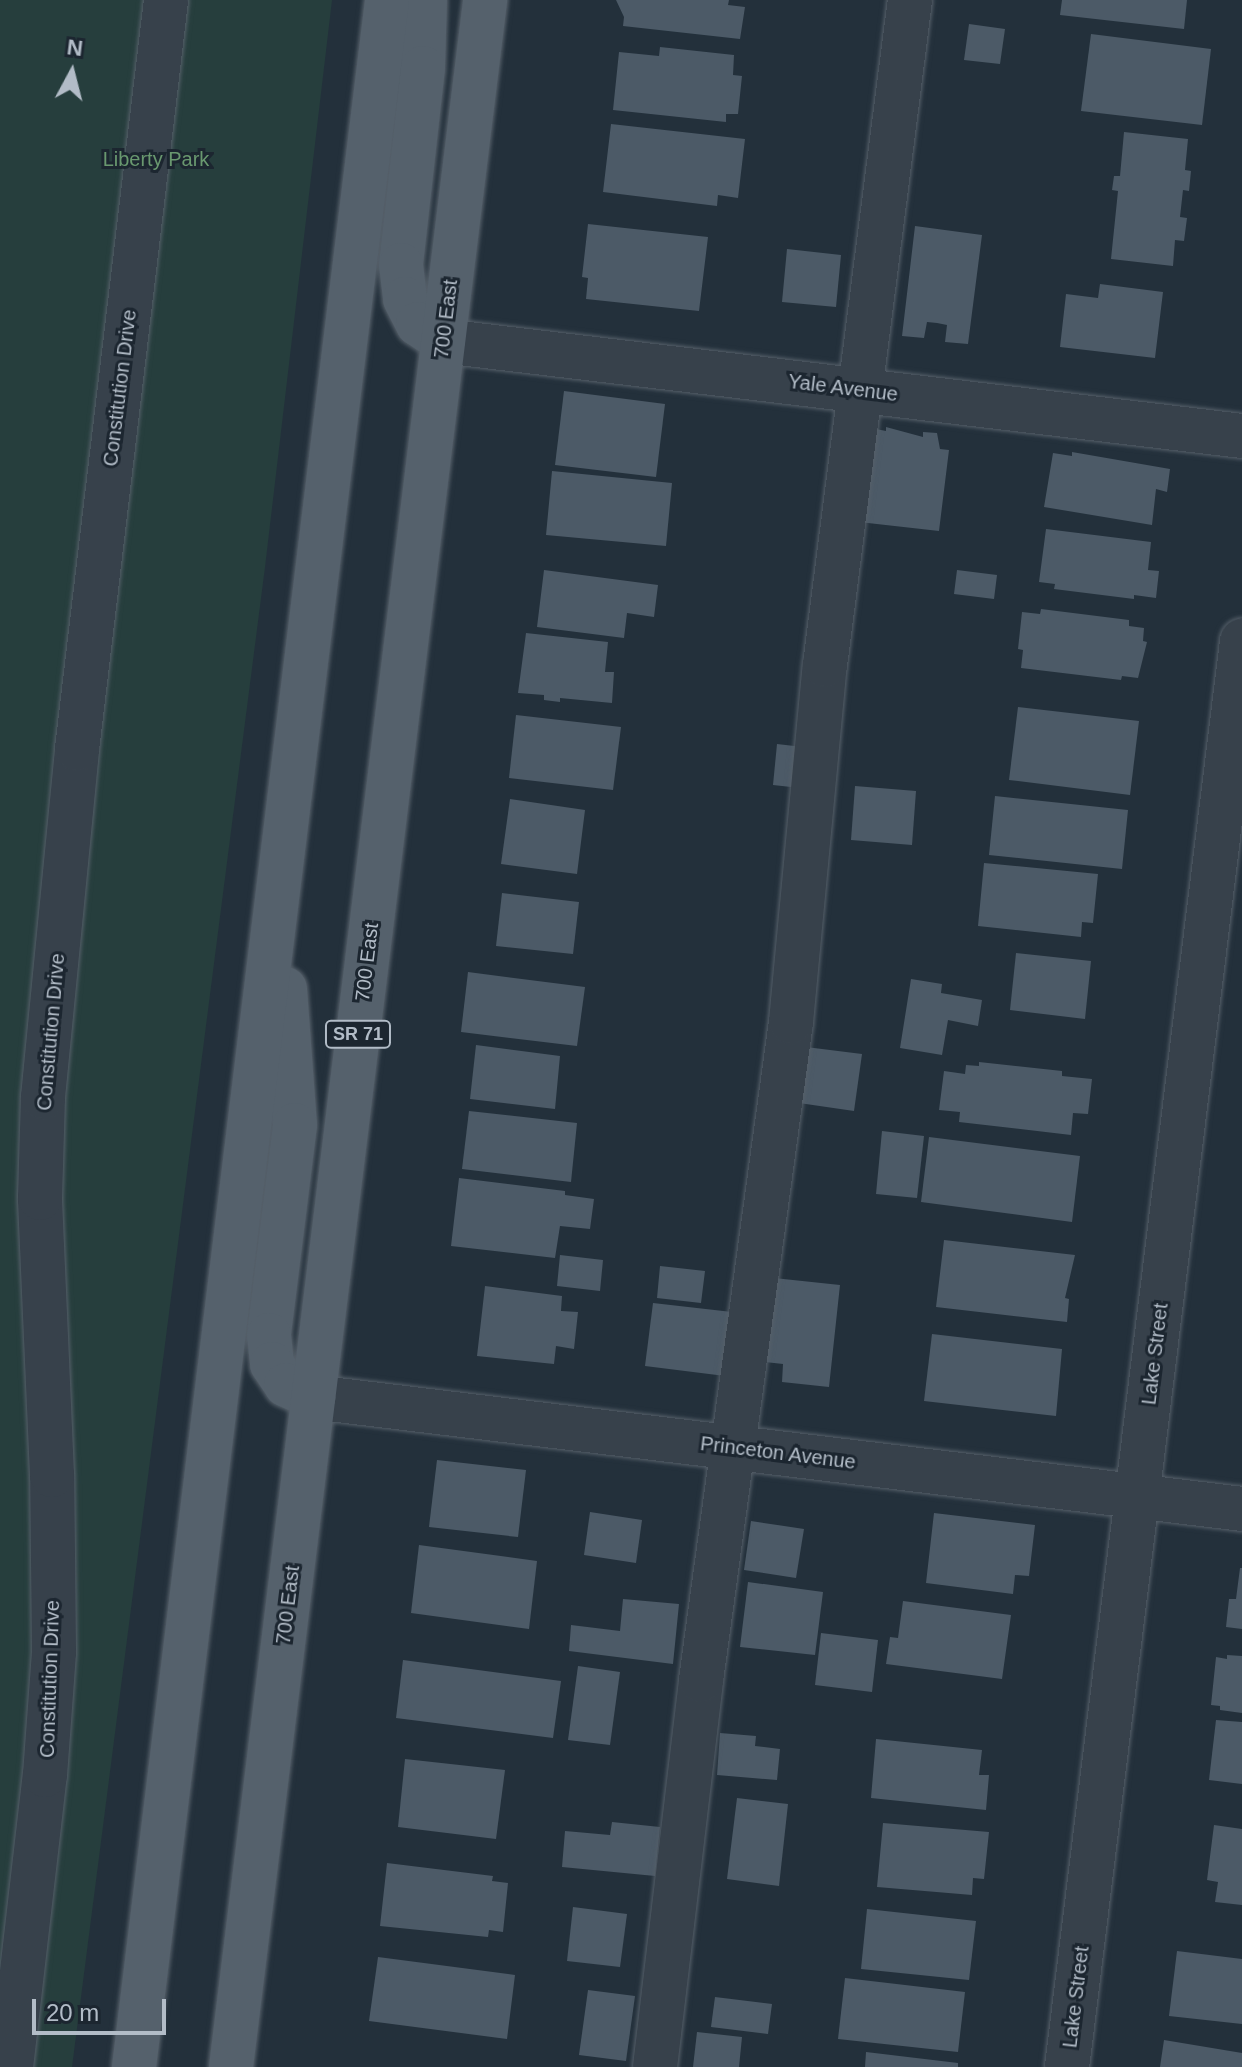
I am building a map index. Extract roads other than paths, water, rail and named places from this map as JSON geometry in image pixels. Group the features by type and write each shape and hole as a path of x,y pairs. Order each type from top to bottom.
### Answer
{"main road":[{"path":"134,2067 387,0"},
{"path":"425,0 423,68 401,265 405,299 418,324 443,341"},
{"name":"700 East","path":"231,2067 485,0"},
{"path":"278,891 295,1125 269,1335 272,1364 286,1385 313,1397"}],"street":[{"name":"Constitution Drive","path":"11,2067 45,1775 54,1652 52,1475 40,1212 43,1097 77,749 166,0"},
{"path":"655,2067 732,1448 791,1022 825,665 910,0"},
{"name":"Yale Avenue","path":"443,341 1242,436"},
{"name":"Lake Street","path":"1067,2067 1242,641"},
{"name":"Princeton Avenue","path":"313,1397 1242,1509"}],"park label":[{"name":"Liberty Park","path":"156,159"}]}
